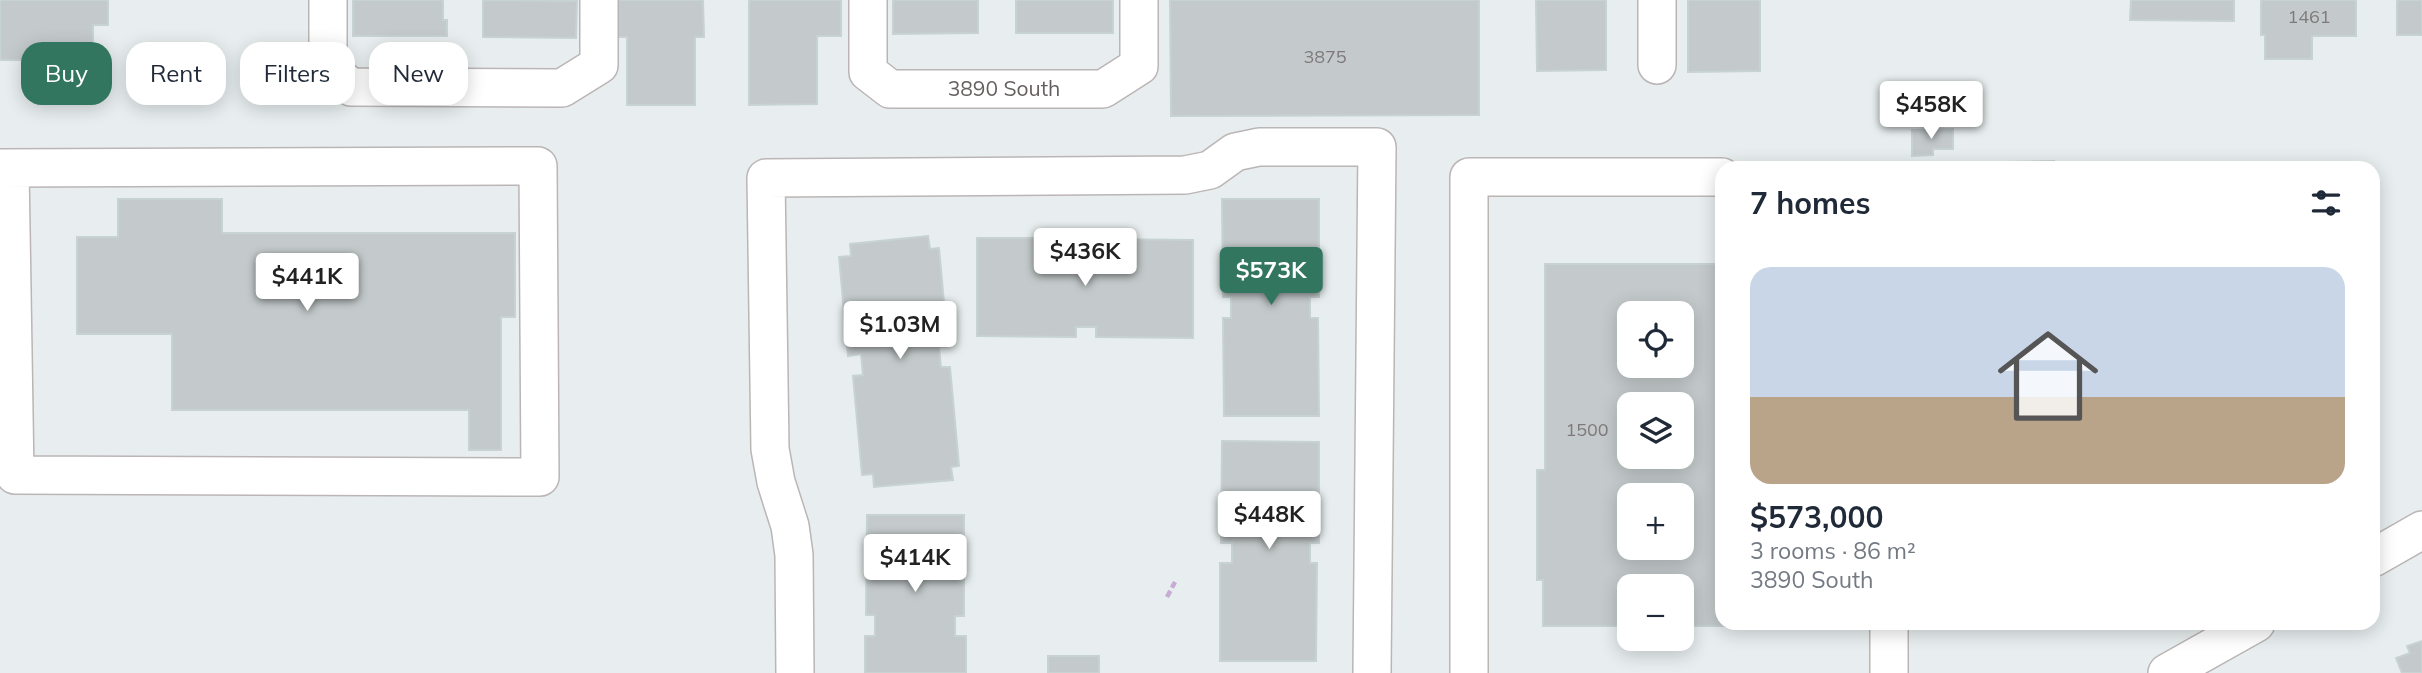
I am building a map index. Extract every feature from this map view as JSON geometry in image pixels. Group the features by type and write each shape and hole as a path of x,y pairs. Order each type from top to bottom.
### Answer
{"street":[{"path":"328,0 328,69 351,88 562,88 599,65 599,0"},
{"name":"3890 South","path":"868,0 867,72 890,89 1103,89 1139,66 1139,0"},
{"path":"1657,0 1657,65"},
{"path":"795,673 794,555 790,526 769,449 766,178 1185,175 1210,170 1235,152 1259,147 1377,147 1372,673"},
{"path":"538,166 540,477 15,475 7,393 5,168 538,166"},
{"path":"1469,673 1469,177 1715,177"},
{"path":"2380,554 2422,530"},
{"path":"1889,630 1889,673"},
{"path":"2167,673 2244,630"}],"path":[{"path":"1167,597 1175,582"}],"building":[{"path":"0,0 108,0 108,25 93,25 93,42 21,42 21,60 0,60"},
{"path":"353,0 443,0 443,20 447,20 447,36 353,36"},
{"path":"483,0 577,1 576,38 483,37"},
{"path":"617,0 703,0 704,37 695,37 695,105 627,105 627,37 617,37"},
{"path":"749,0 841,0 841,36 817,36 817,104 749,105"},
{"path":"893,0 978,0 978,33 893,34"},
{"path":"1016,0 1113,0 1113,33 1016,33"},
{"path":"1170,0 1479,0 1479,115 1171,116"},
{"path":"1536,0 1606,0 1606,70 1537,71"},
{"path":"1688,0 1760,0 1760,71 1688,72"},
{"path":"2131,0 2234,0 2234,21 2130,20"},
{"path":"2261,0 2356,0 2356,36 2312,36 2312,59 2265,59 2265,35 2261,35"},
{"path":"2397,0 2422,0 2422,35 2397,35"},
{"path":"1953,129 1953,149 1933,149 1933,155 1912,156 1912,130"},
{"path":"118,199 222,199 222,233 515,233 515,317 501,317 501,450 469,450 469,410 172,410 172,334 77,334 77,237 118,237"},
{"path":"1222,199 1319,199 1319,297 1310,297 1310,318 1318,318 1319,416 1224,416 1223,318 1231,318 1231,297 1223,297"},
{"path":"928,236 930,249 939,248 948,346 939,347 941,367 950,367 959,466 951,467 953,480 874,487 873,474 862,475 853,376 863,375 861,354 848,356 839,257 851,256 850,244"},
{"path":"977,238 1077,238 1077,249 1097,249 1097,239 1193,240 1193,338 1096,337 1096,327 1076,327 1076,337 977,336"},
{"path":"1545,264 1715,264 1715,626 1694,626 1694,574 1617,574 1617,626 1543,626 1543,580 1537,580 1537,470 1545,470"},
{"path":"1222,441 1319,442 1319,543 1310,543 1310,563 1317,563 1316,661 1220,661 1220,563 1232,563 1232,543 1221,543"},
{"path":"867,515 964,515 964,616 955,616 955,636 966,636 966,673 865,673 865,636 875,636 875,615 866,615"},
{"path":"2422,641 2422,673 2402,673 2396,658 2410,653 2407,646"},
{"path":"1048,656 1099,656 1099,673 1048,673"}]}
